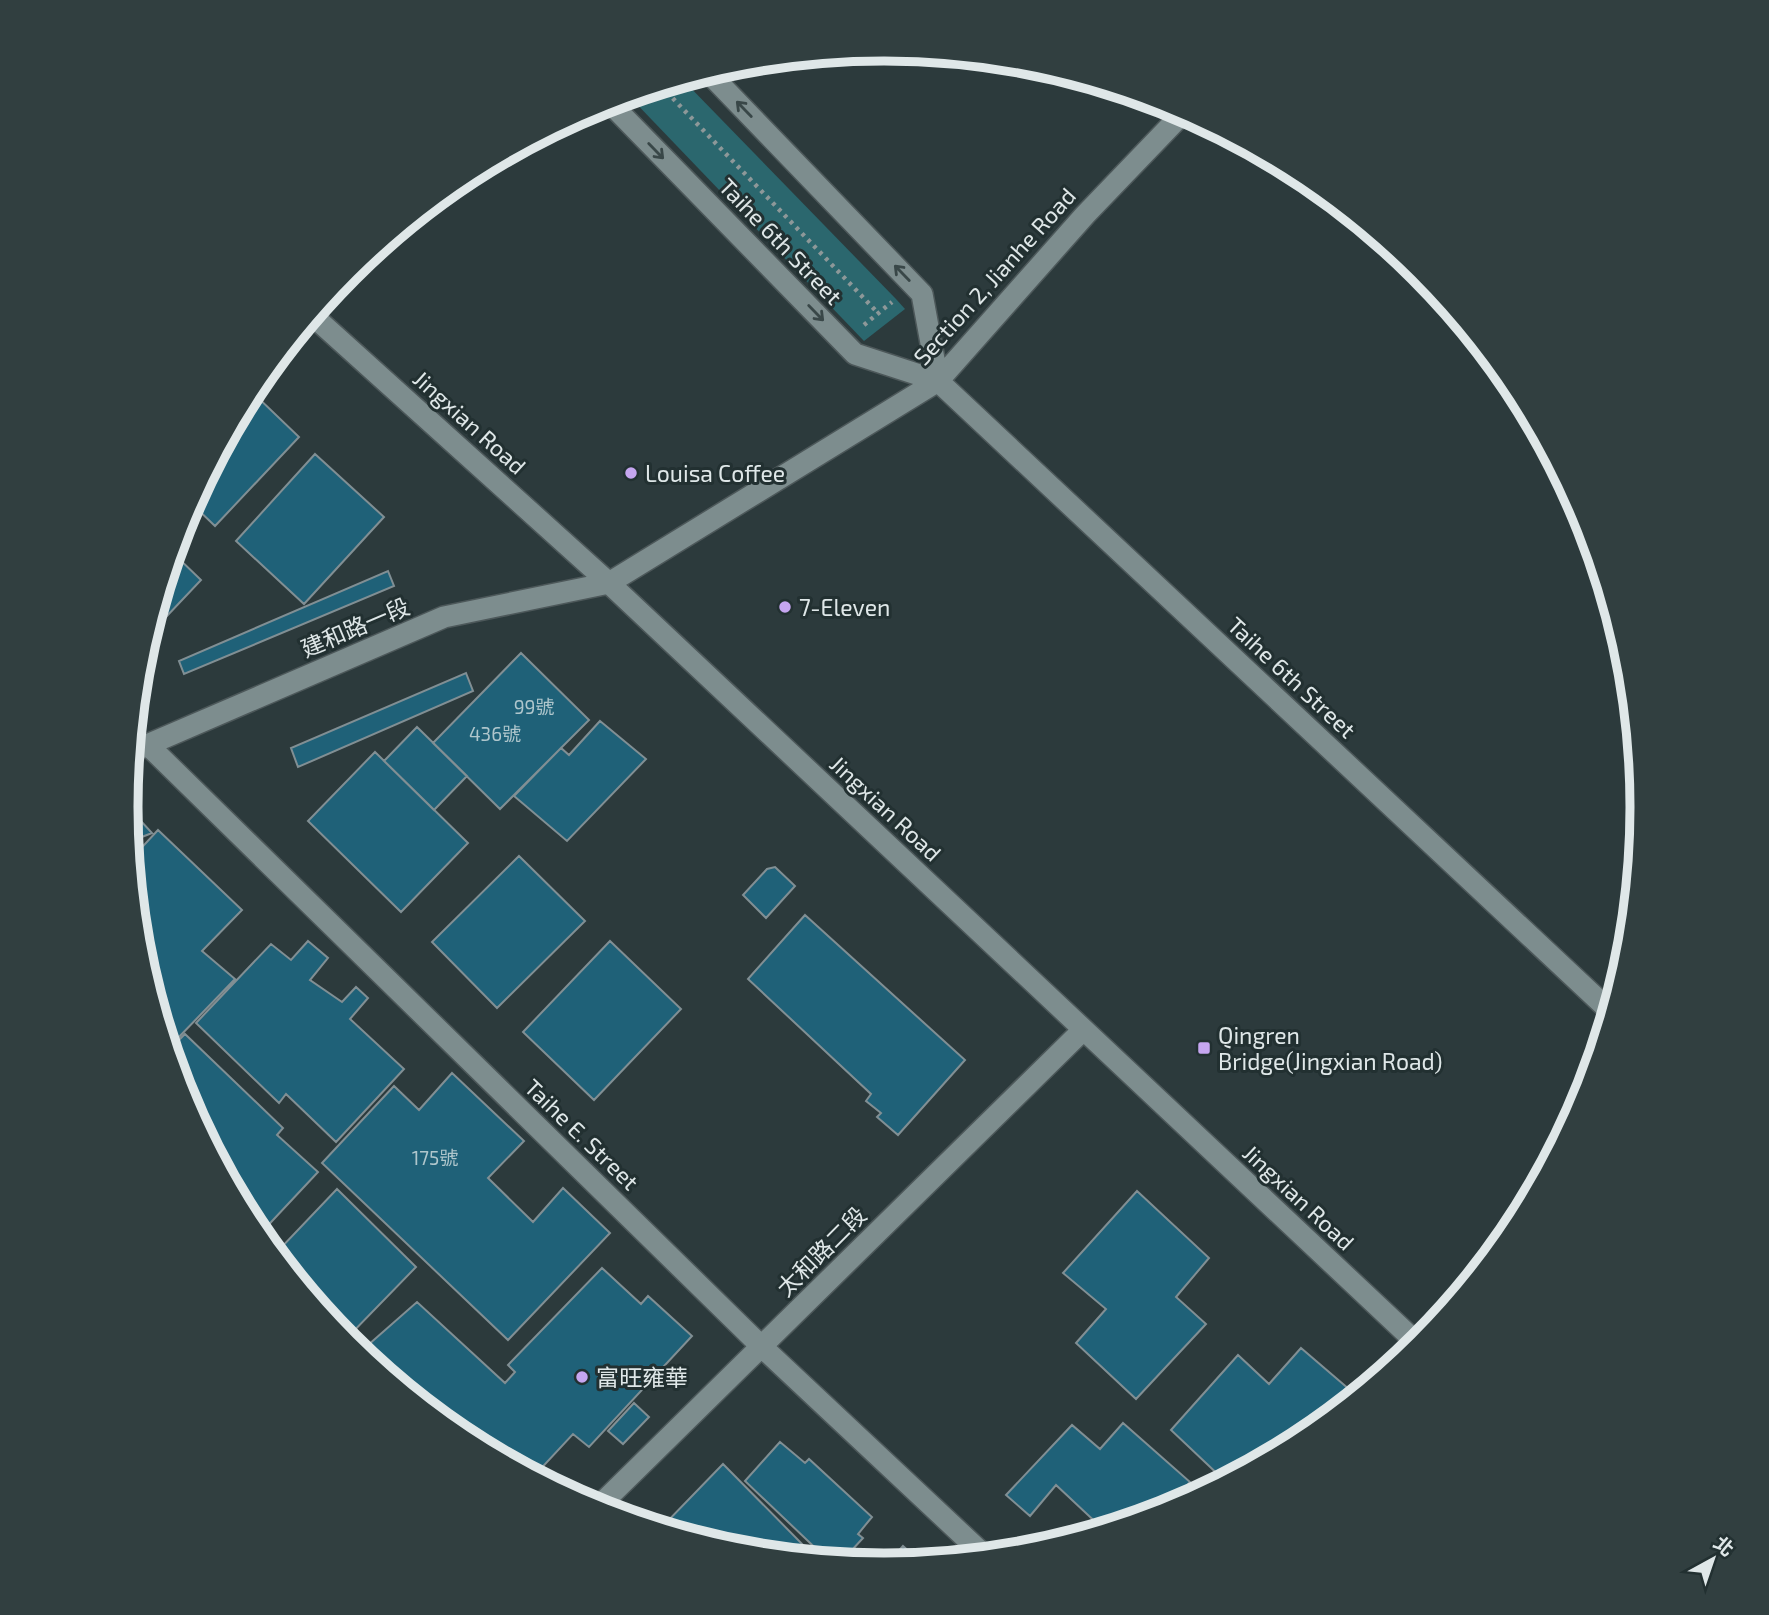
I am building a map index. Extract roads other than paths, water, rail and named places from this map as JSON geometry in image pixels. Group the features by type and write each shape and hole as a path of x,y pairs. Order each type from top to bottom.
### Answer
{"street":[{"path":"717,81 922,294 938,381"},
{"name":"Taihe 6th Street","path":"617,111 855,354 938,381 1604,1005"},
{"name":"Section 2, Jianhe Road","path":"609,583 938,381 1085,215 1176,121"},
{"name":"Jingxian Road","path":"318,321 609,583 1410,1337"},
{"name":"建和路一段","path":"141,749 444,617 609,583"},
{"name":"Taihe E. Street","path":"141,750 761,1346 976,1548"},
{"name":"太和路二段","path":"606,1499 1083,1030"}],"place":[{"name":"Louisa Coffee","path":"631,473"},
{"name":"7-Eleven","path":"785,607"},
{"name":"Qingren Bridge(Jingxian Road)","path":"1204,1048"},
{"name":"富旺雍華","path":"582,1377"}]}
